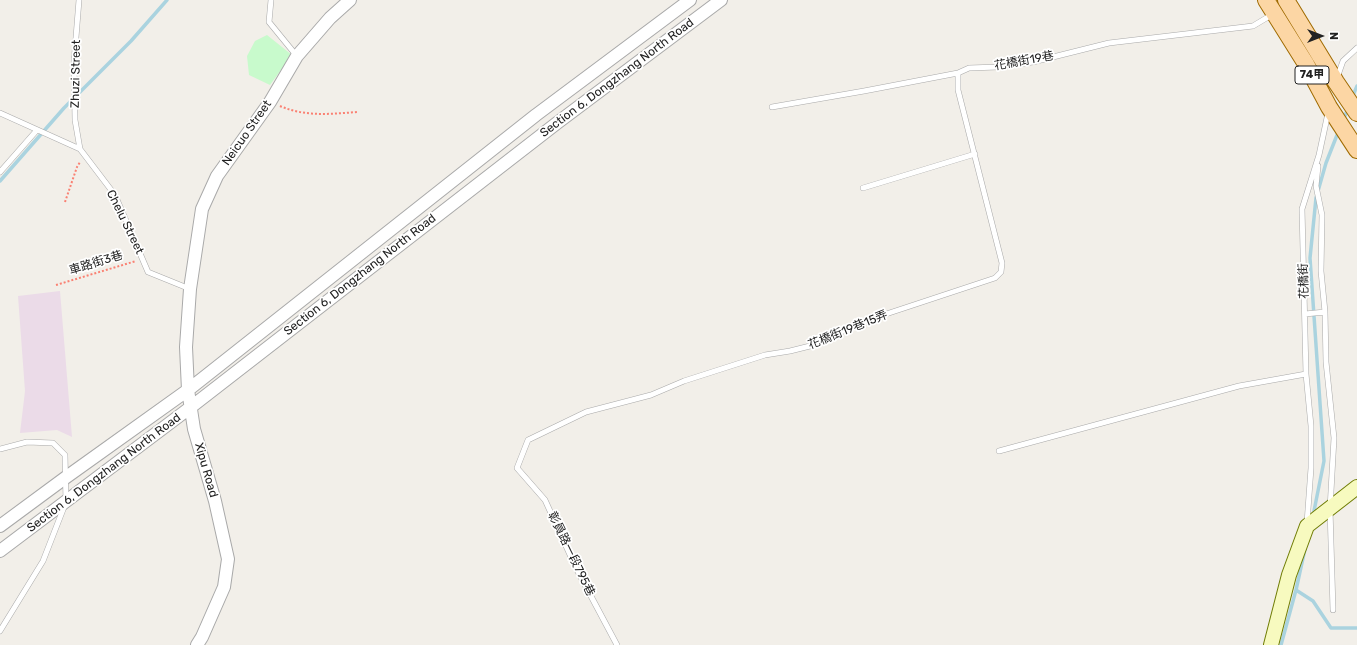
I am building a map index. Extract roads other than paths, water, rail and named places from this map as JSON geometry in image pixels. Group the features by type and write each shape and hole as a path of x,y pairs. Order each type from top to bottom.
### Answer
{"main road":[{"name":"74甲","path":"1286,0 1335,85 1357,113"},
{"name":"74甲","path":"1270,6 1357,150"},
{"path":"1271,645 1289,575 1307,526 1357,487"}],"street":[{"name":"Neicuo Street","path":"190,289 202,209 217,176 270,102 296,56 330,18 350,0"},
{"name":"Section 6, Dongzhang North Road","path":"0,526 188,390 536,115 690,0"},
{"name":"Section 6, Dongzhang North Road","path":"0,551 191,407 557,123 721,0"},
{"name":"Xipu Road","path":"190,289 186,347 188,390 194,430 215,501 228,559 224,587 197,645"}],"lane":[{"name":"Zhuzi Street","path":"79,0 74,62 75,120 80,149"},
{"path":"271,0 269,22 296,56"},
{"name":"花橋街19巷","path":"772,107 864,92 958,73 969,68 998,67 1033,62 1109,43 1253,26 1270,6"},
{"path":"1335,85 1343,61 1357,48"},
{"name":"花橋街19巷15弄","path":"517,468 528,440 586,412 652,395 690,379 765,355 810,346 868,320 995,278 1001,272 1002,263 958,90 958,73"},
{"name":"花橋街","path":"1307,526 1311,468 1311,426 1306,374 1302,209 1319,155 1330,104"},
{"name":"Chelu Street","path":"0,113 80,149 115,195 148,272 190,289"},
{"path":"0,172 37,130"},
{"path":"863,188 975,154"},
{"path":"1319,155 1316,186 1322,215 1321,271 1325,312 1326,362 1334,438 1330,509 1333,610"},
{"path":"1305,314 1325,312"},
{"path":"999,451 1240,386 1306,374"},
{"path":"0,449 27,442 53,443 65,456 66,478 66,502 43,561 0,631"},
{"name":"彰員路一段795巷","path":"517,468 545,500 576,568 617,645"}],"waterway":[{"path":"0,181 64,108 131,41 167,0"},
{"path":"1352,98 1357,86"},
{"path":"1343,121 1348,108"},
{"path":"1313,516 1324,461 1310,258 1316,198 1326,163 1339,130"},
{"path":"1281,645 1296,590 1305,549"},
{"path":"1296,590 1313,601 1331,628 1357,628"}]}
